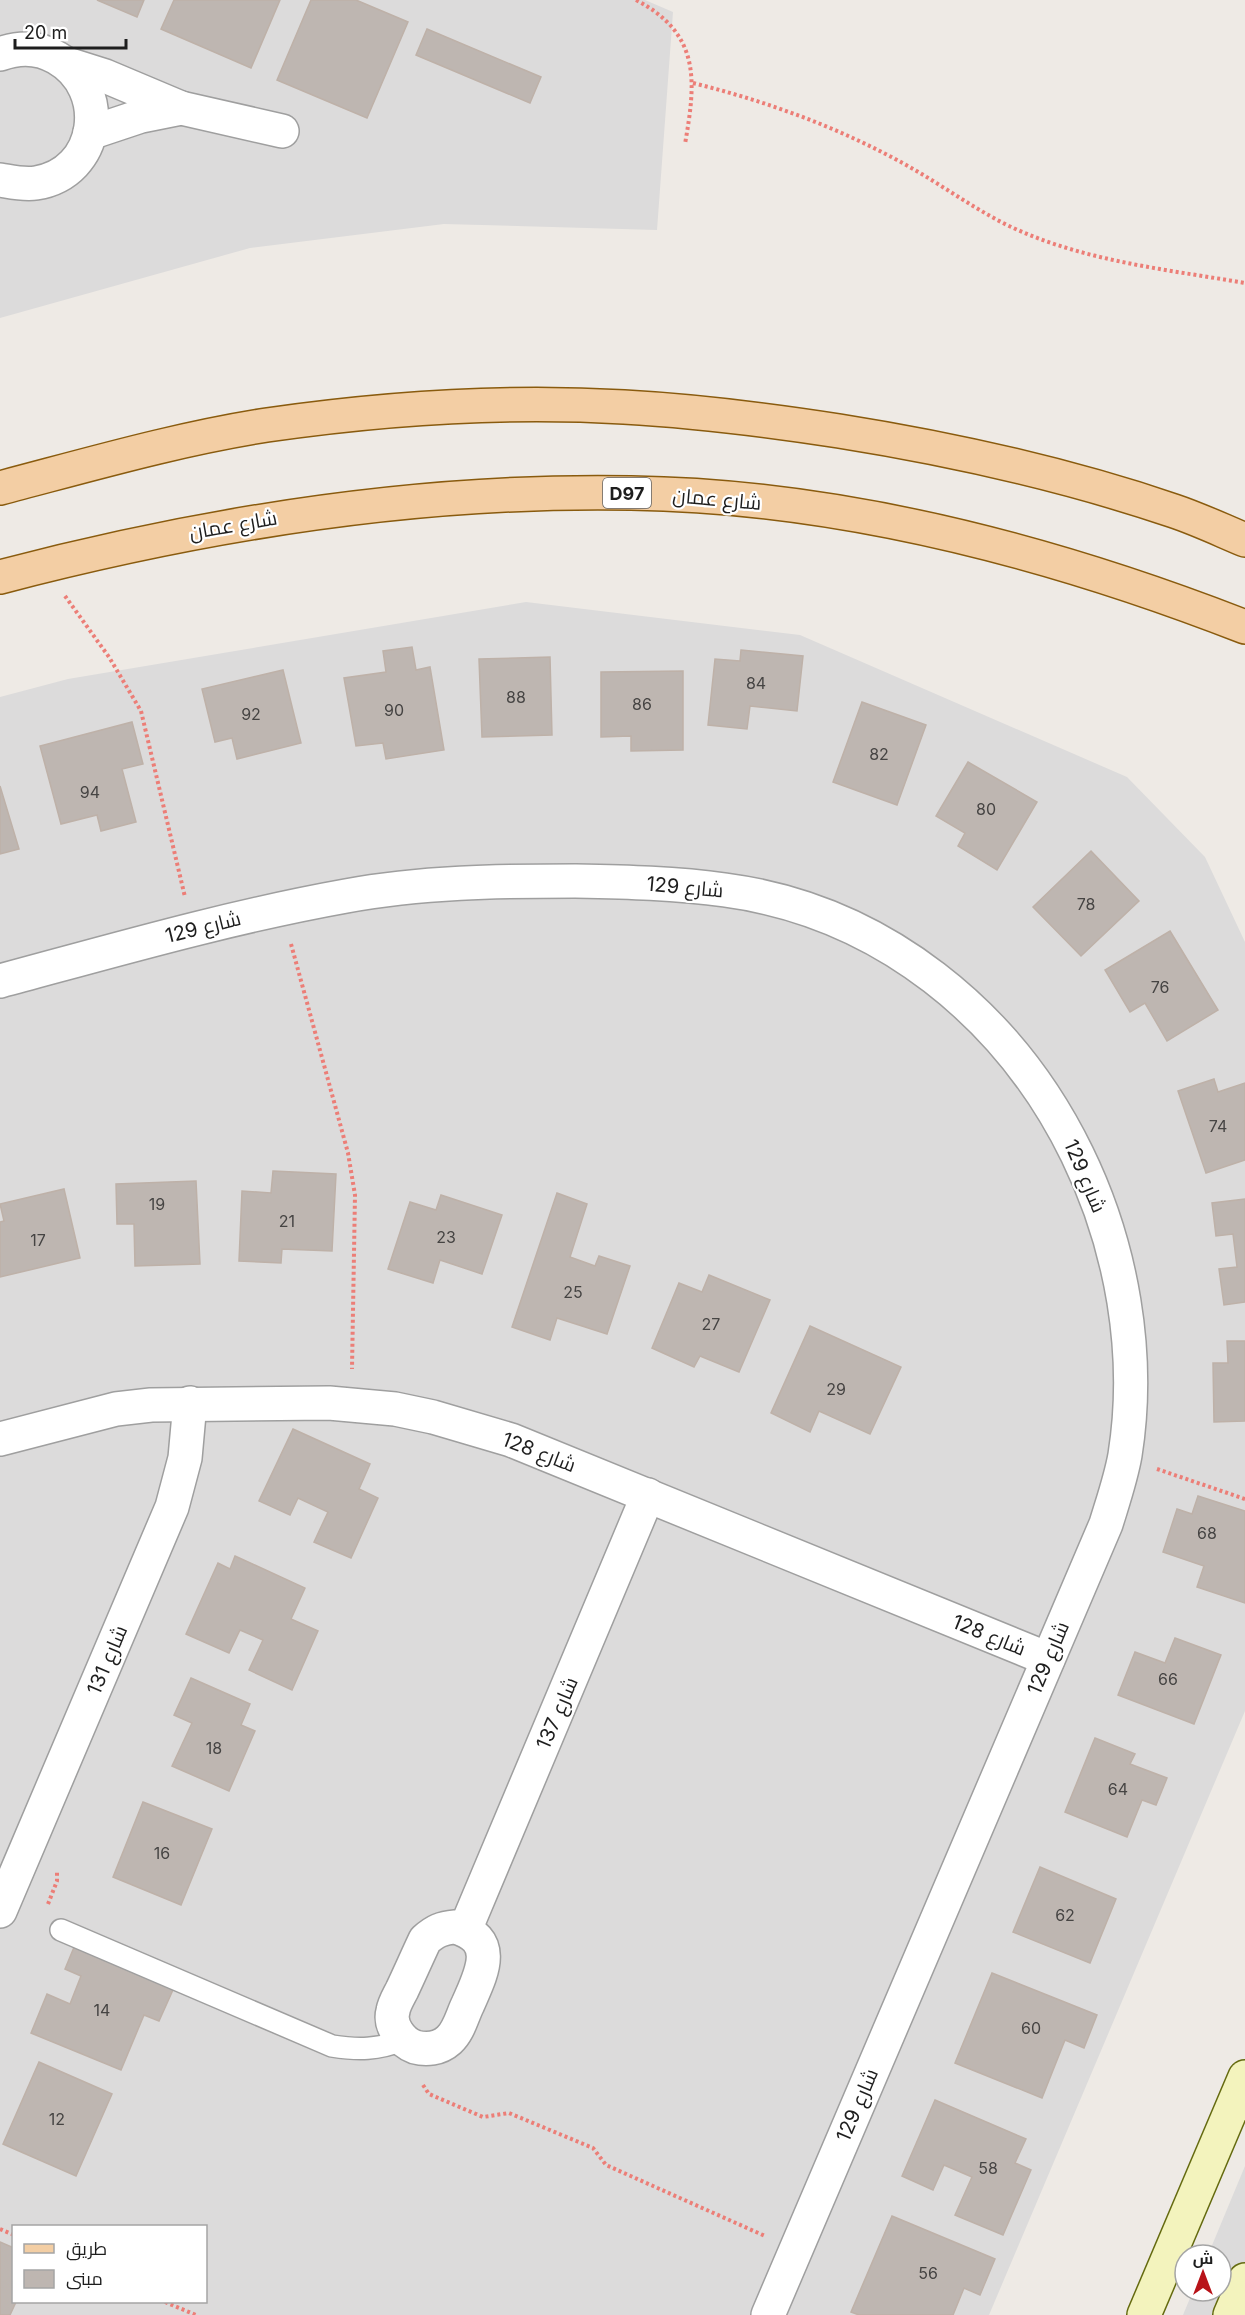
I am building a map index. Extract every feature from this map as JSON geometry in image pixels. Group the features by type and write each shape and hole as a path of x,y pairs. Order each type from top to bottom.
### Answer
{"main road":[{"path":"0,488 177,442 265,426 442,407 531,405 622,407 712,414 803,426 897,440 991,459 1084,483 1175,512 1245,540"},
{"name":"شارع عمان","path":"0,578 163,537 355,507 447,498 540,493 633,493 773,504 912,526 1004,546 1089,570 1172,598 1245,627"},
{"path":"1144,2315 1245,2077"},
{"path":"1230,2315 1245,2280"}],"street":[{"path":"9,45 50,54 67,63 105,76 181,108 282,131"},
{"path":"6,186 37,183 55,177 71,166 83,151 90,133 93,114 89,94 80,77 67,63"},
{"path":"90,133 141,116 181,108"},
{"name":"شارع 129","path":"0,981 192,930 282,908 351,895 433,885 556,881 678,885 727,890 775,900 821,915 867,934 910,959 950,988 983,1018 1013,1052 1040,1088 1064,1126 1087,1174 1105,1224 1127,1320 1131,1365 1130,1410 1125,1458 1106,1524 768,2315"},
{"name":"شارع 128","path":"0,1439 116,1409 190,1403 351,1404 423,1415 501,1436 1048,1659"},
{"name":"شارع 131","path":"0,1911 172,1507 185,1458 190,1403"},
{"name":"شارع 137","path":"465,1930 648,1495"},
{"path":"455,1927 465,1930 475,1937 481,1946 484,1956 483,1968 456,2032 448,2042 436,2048 413,2044 396,2032 392,2011 425,1940 434,1932 444,1928 455,1927"}],"lane":[{"path":"61,1930 332,2046 371,2049 413,2044"}],"path":[{"path":"636,0 651,8 669,23 690,62 693,83 692,104 685,144"},
{"path":"693,83 747,97 850,135 899,160 1007,225 1048,242 1129,265 1245,283"},
{"path":"42,566 109,657 141,711 192,930"},
{"path":"282,908 348,1153 355,1195 351,1404"},
{"path":"1125,1458 1245,1499"},
{"path":"413,2044 420,2059 421,2081 429,2094 483,2117 509,2113 593,2148 606,2165 796,2250"},
{"path":"169,2303 196,2315"}],"shaded area":[{"path":"0,0 645,0 673,12 657,230 444,224 250,248 0,318"},
{"path":"526,602 800,635 1127,777 1205,857 1245,942 1245,1711 989,2315 0,2315 0,697 68,679"},
{"path":"1245,2166 1245,2315 1183,2315 1188,2303 1233,2303 1233,2243 1213,2243"}],"building":[{"path":"97,0 144,0 137,17"},
{"path":"174,0 280,0 251,68 161,29"},
{"path":"311,0 356,0 408,22 367,118 277,80"},
{"path":"427,29 541,77 530,103 416,55"},
{"path":"412,647 416,670 430,667 444,750 386,759 383,743 356,746 344,678 386,672 383,651"},
{"path":"741,650 803,656 797,711 750,706 747,729 708,725 715,659 740,661"},
{"path":"550,657 552,735 482,737 479,659"},
{"path":"283,670 301,743 237,759 232,738 215,742 202,689"},
{"path":"683,671 683,750 631,751 631,736 601,737 601,672"},
{"path":"862,702 926,725 897,805 833,782"},
{"path":"132,722 143,764 122,769 136,822 101,831 97,815 61,824 40,746"},
{"path":"968,762 1037,802 997,870 958,846 965,833 936,816"},
{"path":"0,786 19,849 0,854"},
{"path":"1091,851 1139,901 1081,956 1033,907"},
{"path":"1170,931 1218,1010 1167,1041 1145,1003 1130,1012 1105,970"},
{"path":"1214,1079 1218,1092 1245,1083 1245,1160 1206,1173 1178,1091"},
{"path":"273,1171 336,1174 332,1251 282,1249 281,1263 239,1261 242,1191 271,1193"},
{"path":"196,1181 200,1264 135,1266 134,1224 117,1224 116,1184"},
{"path":"64,1189 80,1258 0,1277 0,1222 4,1221 0,1204"},
{"path":"557,1193 587,1204 570,1257 595,1266 599,1256 630,1266 607,1334 557,1318 550,1340 512,1327"},
{"path":"441,1195 502,1215 482,1274 440,1260 433,1283 388,1269 410,1202 436,1210"},
{"path":"1245,1199 1245,1302 1224,1305 1219,1269 1237,1267 1233,1234 1216,1236 1212,1203"},
{"path":"709,1275 770,1300 739,1372 700,1356 694,1367 652,1348 679,1283 702,1292"},
{"path":"810,1326 901,1367 870,1434 819,1411 810,1432 771,1413"},
{"path":"1227,1341 1245,1341 1245,1421 1214,1422 1213,1363 1228,1363"},
{"path":"293,1429 370,1464 359,1489 378,1498 351,1558 314,1542 328,1512 298,1498 290,1515 259,1501"},
{"path":"1198,1496 1245,1511 1245,1603 1197,1587 1204,1566 1163,1552 1177,1509 1192,1514"},
{"path":"235,1556 305,1588 291,1619 318,1631 292,1690 249,1670 263,1640 240,1630 229,1653 186,1634 218,1563 230,1569"},
{"path":"1175,1638 1221,1655 1194,1724 1118,1695 1135,1652 1165,1663"},
{"path":"191,1678 250,1704 241,1725 255,1731 229,1791 172,1766 192,1723 174,1715"},
{"path":"1095,1738 1135,1754 1130,1764 1167,1778 1156,1805 1142,1800 1127,1837 1065,1812"},
{"path":"143,1802 212,1829 181,1905 113,1877"},
{"path":"1040,1867 1116,1899 1090,1963 1013,1932"},
{"path":"77,1940 177,1981 159,2021 144,2015 121,2070 31,2033 47,1994 70,2004 81,1976 65,1969"},
{"path":"992,1973 1097,2015 1084,2048 1065,2040 1042,2098 955,2063"},
{"path":"39,2062 112,2094 76,2176 3,2144"},
{"path":"935,2100 1026,2139 1015,2163 1031,2170 1003,2235 955,2215 972,2177 944,2165 933,2190 902,2176"},
{"path":"892,2216 995,2259 980,2295 964,2288 953,2315 859,2315 851,2312"},
{"path":"0,2242 12,2247 12,2303 16,2303 10,2315 0,2315"}]}
